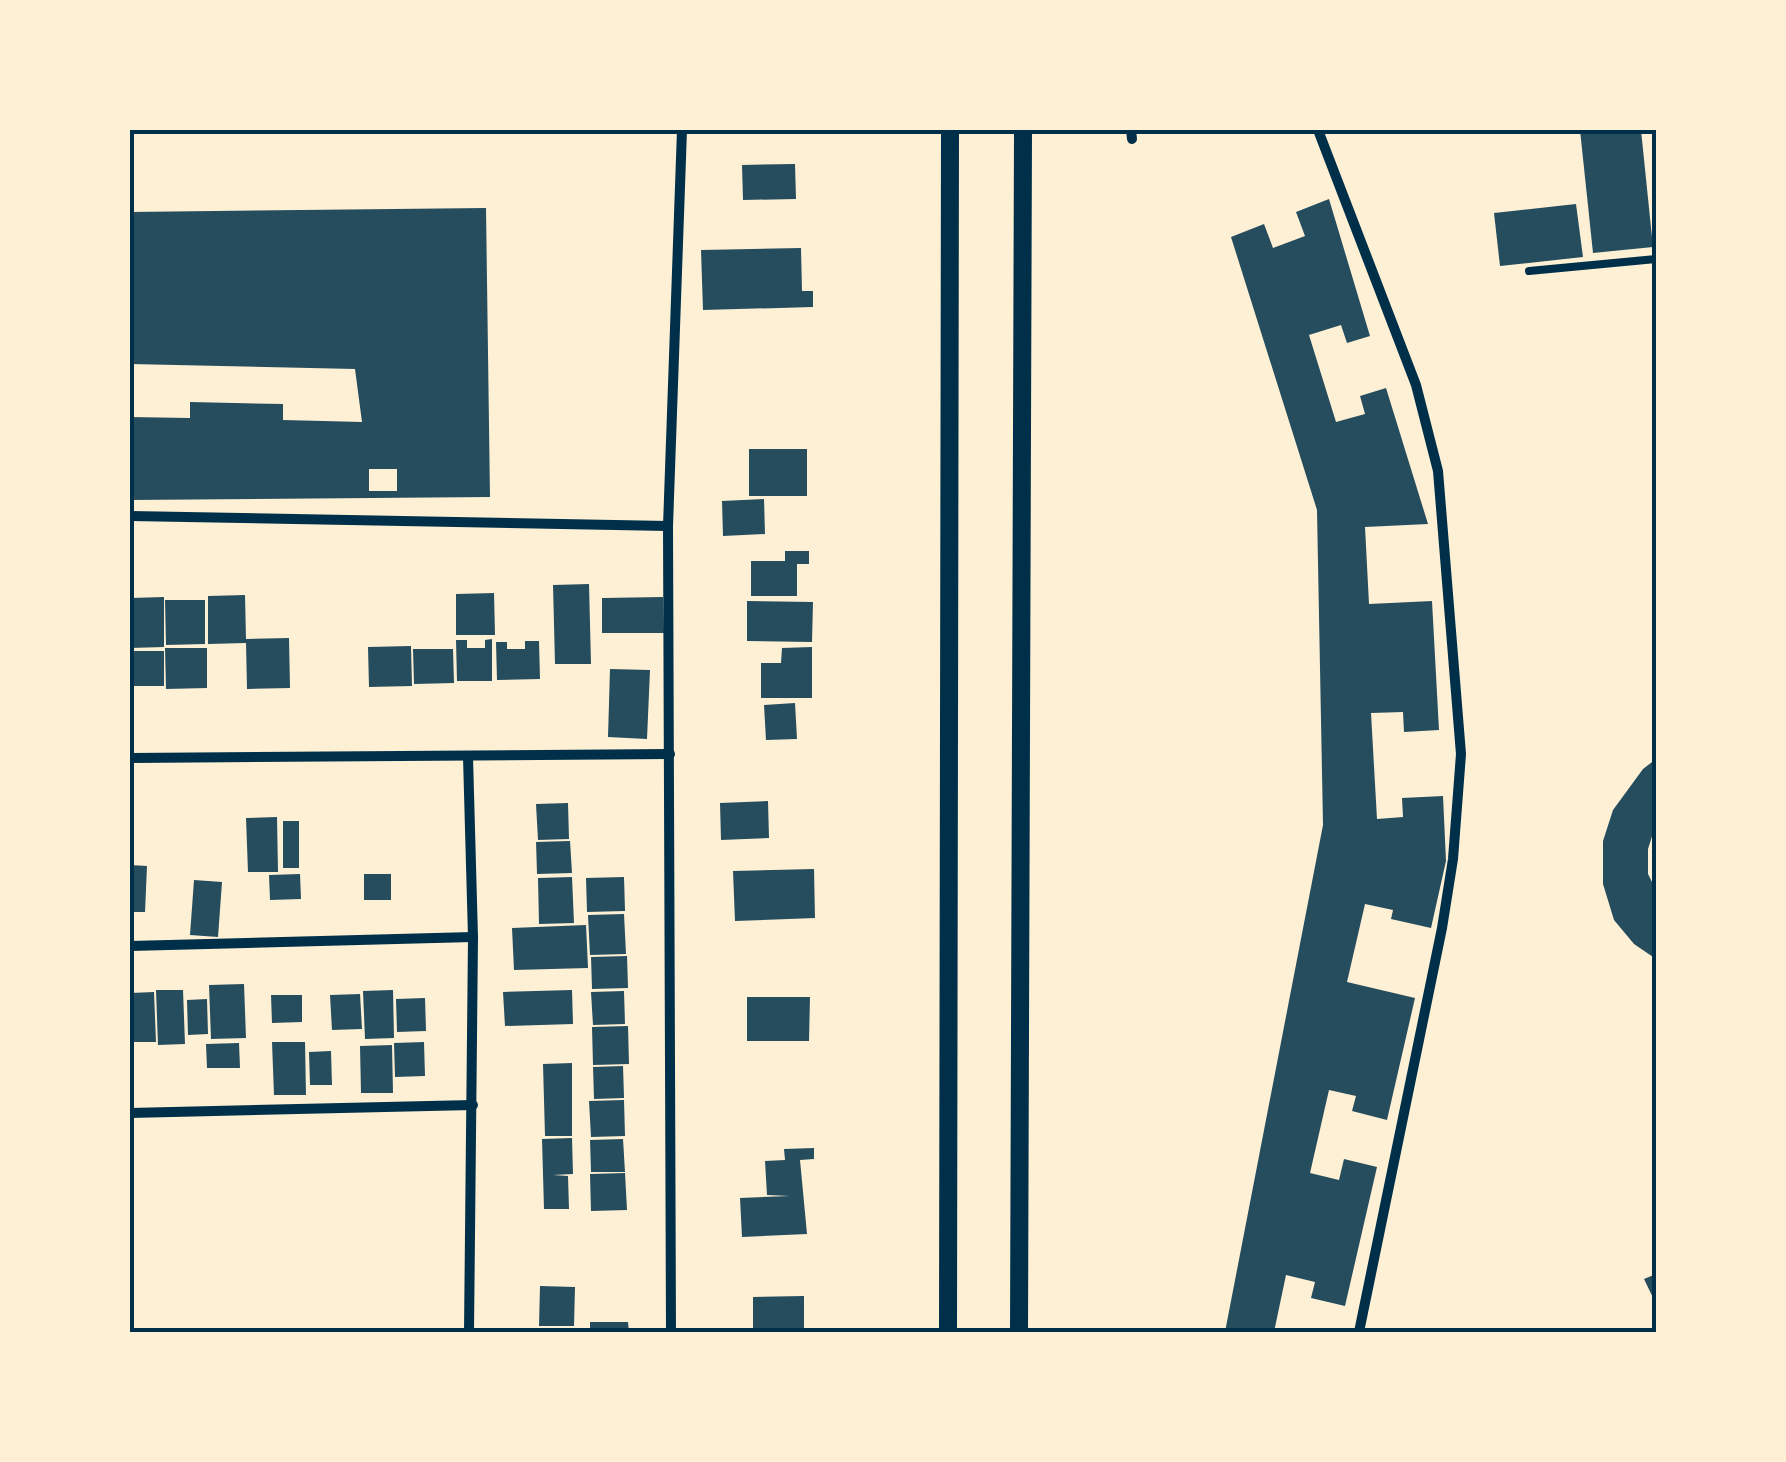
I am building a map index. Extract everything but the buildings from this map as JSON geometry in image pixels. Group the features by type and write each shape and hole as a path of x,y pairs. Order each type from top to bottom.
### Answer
{"street":[{"path":"671,1332 668,526 682,130"},
{"path":"948,1332 950,130"},
{"path":"1019,1332 1024,130"},
{"path":"1318,130 1416,385 1438,471 1461,754 1453,859 1442,928 1358,1332"},
{"path":"130,516 668,526"},
{"path":"130,758 670,754"},
{"path":"468,757 473,936 469,1332"},
{"path":"130,946 473,936"},
{"path":"130,1113 473,1105"}],"lane":[{"path":"1530,271 1656,258"}]}
